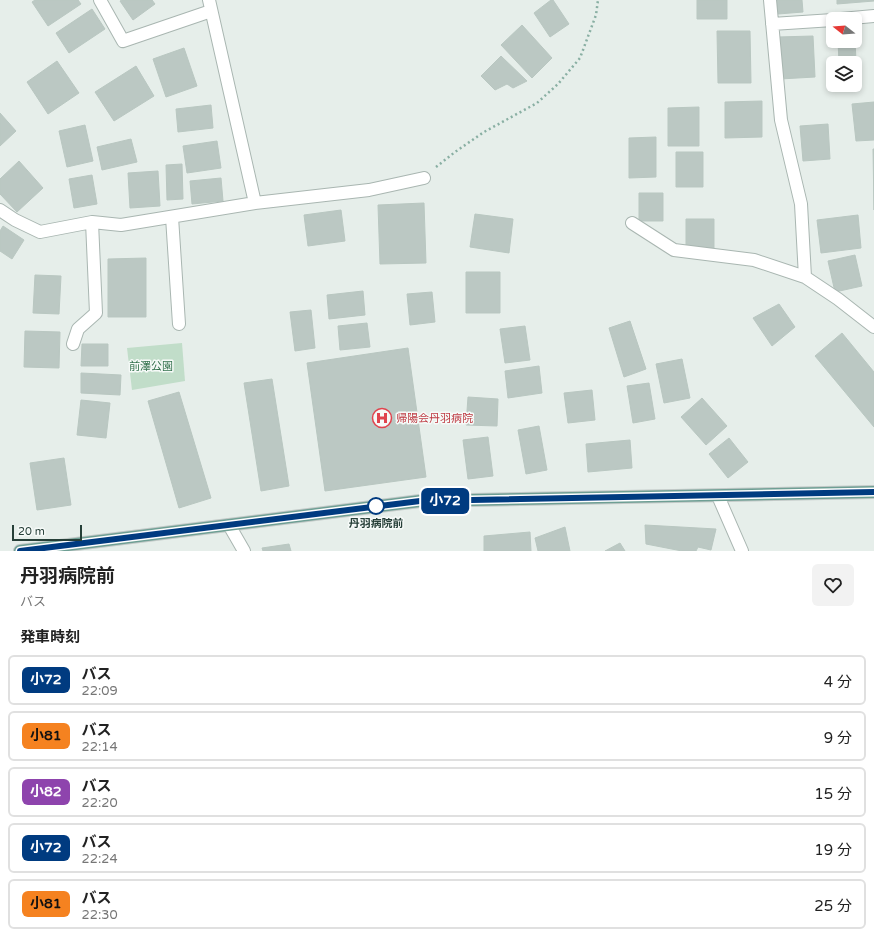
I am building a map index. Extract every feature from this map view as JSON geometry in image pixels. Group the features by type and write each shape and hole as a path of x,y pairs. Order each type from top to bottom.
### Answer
{"main road":[{"path":"20,551 420,501 874,492"}],"street":[{"path":"100,0 123,40 210,5 255,203"},
{"path":"770,0 781,120 801,204 805,277"},
{"path":"862,17 874,16"},
{"path":"772,24 826,20"},
{"path":"0,210 15,220 40,232 92,222 121,225 255,203 369,190 424,178"},
{"path":"172,217 179,324"},
{"path":"73,344 78,329 96,313 92,222"},
{"path":"632,223 674,250 754,260 805,277 838,299 874,327"},
{"path":"718,496 742,551"},
{"path":"229,525 244,551"}],"path":[{"path":"424,178 461,148 484,132 537,104 558,84 580,58 596,15 598,0"}],"green space":[{"name":"前澤公園","path":"182,343 185,381 132,390 127,348"}],"building":[{"path":"35,0 78,0 81,4 48,26 32,2"},
{"path":"152,0 155,4 133,20 120,1"},
{"path":"553,0 569,24 550,37 534,13"},
{"path":"697,0 727,0 727,19 697,19"},
{"path":"776,0 802,0 803,12 778,14"},
{"path":"837,0 874,0 874,1 837,4"},
{"path":"92,9 105,29 69,53 56,33"},
{"path":"522,25 552,58 532,78 501,45"},
{"path":"717,31 750,31 751,83 718,83"},
{"path":"813,36 815,77 780,79 778,37"},
{"path":"184,48 197,86 166,97 153,59"},
{"path":"838,48 855,48 856,56 839,56"},
{"path":"501,56 527,81 513,88 507,84 495,90 481,76"},
{"path":"57,61 79,93 48,114 27,82"},
{"path":"136,66 154,96 114,121 95,92"},
{"path":"762,101 762,137 725,138 725,102"},
{"path":"874,102 874,140 856,141 852,104"},
{"path":"211,105 213,128 178,132 176,109"},
{"path":"699,107 699,146 668,146 668,108"},
{"path":"0,113 16,131 0,146"},
{"path":"828,124 830,159 803,161 800,126"},
{"path":"85,125 93,161 67,167 59,131"},
{"path":"656,137 656,177 629,178 629,138"},
{"path":"131,139 137,162 102,170 97,147"},
{"path":"217,141 221,168 187,173 183,146"},
{"path":"873,149 874,149 874,210"},
{"path":"676,152 703,152 703,187 676,187"},
{"path":"19,161 43,188 17,212 0,194 0,179"},
{"path":"182,164 183,199 167,200 166,165"},
{"path":"158,171 160,206 130,208 128,173"},
{"path":"92,175 97,204 74,208 69,179"},
{"path":"221,178 223,201 192,204 190,181"},
{"path":"639,193 663,193 663,221 639,221"},
{"path":"424,203 426,263 380,264 378,205"},
{"path":"341,210 345,241 308,246 304,215"},
{"path":"475,214 513,219 509,253 470,247"},
{"path":"858,215 861,248 821,253 817,220"},
{"path":"686,219 714,219 714,248 686,248"},
{"path":"3,226 24,240 12,259 0,251 0,231"},
{"path":"855,255 862,286 835,292 828,261"},
{"path":"146,258 146,317 108,317 108,259"},
{"path":"466,272 500,272 500,313 466,313"},
{"path":"35,275 61,276 59,314 33,313"},
{"path":"363,291 365,315 329,319 327,295"},
{"path":"432,292 435,322 410,325 407,294"},
{"path":"779,304 795,327 772,346 753,318"},
{"path":"311,310 315,348 295,351 290,312"},
{"path":"630,321 646,369 624,377 609,328"},
{"path":"367,323 370,347 340,350 338,326"},
{"path":"525,326 530,360 505,363 500,329"},
{"path":"25,331 60,332 59,368 24,367"},
{"path":"842,333 874,372 874,427 815,356"},
{"path":"82,344 108,344 108,366 81,366"},
{"path":"408,348 426,477 325,491 307,363"},
{"path":"682,359 690,398 664,403 656,364"},
{"path":"539,366 542,393 508,398 505,371"},
{"path":"81,373 121,375 120,395 81,393"},
{"path":"272,379 289,486 261,491 244,383"},
{"path":"649,383 655,419 633,423 627,386"},
{"path":"592,390 595,420 568,423 564,393"},
{"path":"179,392 211,498 179,508 148,401"},
{"path":"468,397 498,399 497,426 466,425"},
{"path":"702,398 727,426 706,445 681,417"},
{"path":"81,400 110,403 106,438 77,435"},
{"path":"539,426 547,470 526,474 518,430"},
{"path":"488,437 493,476 468,479 463,440"},
{"path":"729,438 748,462 728,478 709,454"},
{"path":"630,440 632,468 588,472 586,444"},
{"path":"64,458 71,505 37,510 30,463"},
{"path":"645,525 716,529 711,550 698,547 696,551 682,551 646,544"},
{"path":"565,527 570,551 538,551 535,538"},
{"path":"530,532 531,551 484,551 484,536"},
{"path":"620,543 625,551 605,551"},
{"path":"289,544 291,551 263,551 262,548"}],"bus line":[{"name":"小72","path":"20,551 420,501 874,492"}],"place":[{"name":"帰陽会丹羽病院","path":"382,418"},
{"name":"丹羽病院前","path":"376,506"}]}
